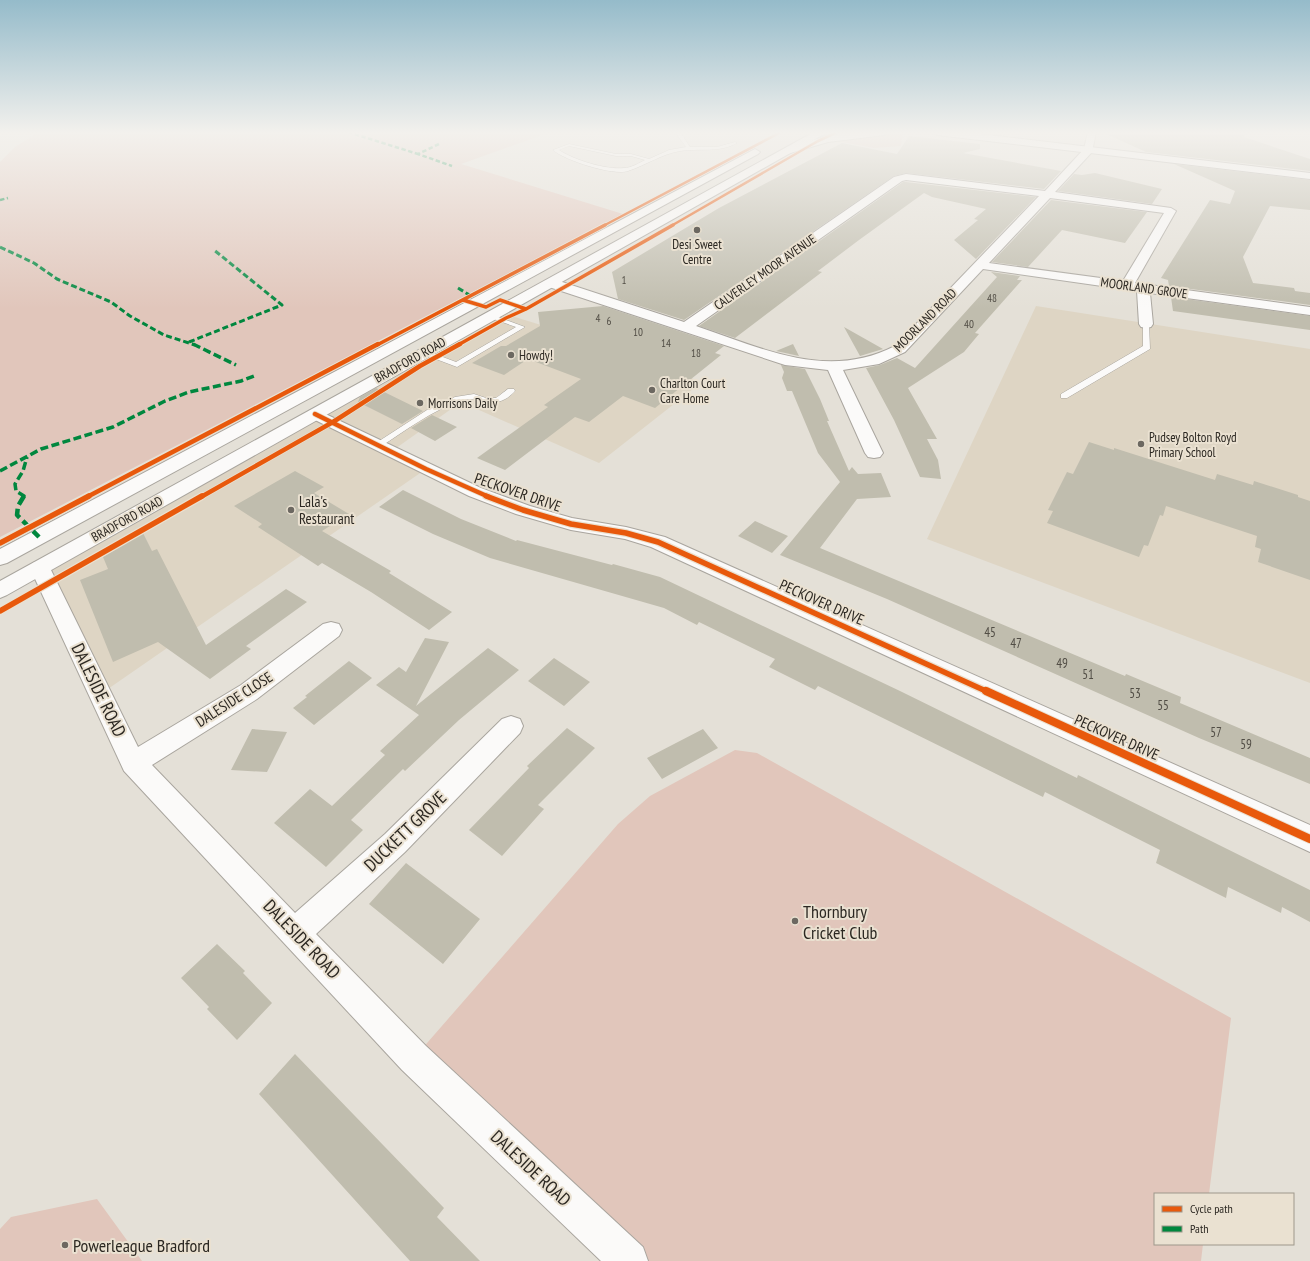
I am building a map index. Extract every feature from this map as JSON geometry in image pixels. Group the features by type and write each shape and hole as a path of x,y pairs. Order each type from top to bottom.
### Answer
{"main road":[{"name":"BRADFORD ROAD","path":"0,558 697,191"},
{"name":"BRADFORD ROAD","path":"0,590 551,283 707,191"},
{"name":"CALVERLEY MOOR AVENUE","path":"686,327 882,191"},
{"name":"CALVERLEY MOOR AVENUE","path":"1021,191 1171,211"},
{"name":"MOORLAND ROAD","path":"551,283 790,362 812,366 834,367 870,362 888,356 900,349 1049,191"},
{"path":"1126,286 1171,211 1180,202"},
{"name":"MOORLAND GROVE","path":"979,265 1310,311"},
{"path":"1142,288 1146,324"},
{"path":"834,367 874,453"},
{"name":"PECKOVER DRIVE","path":"315,414 475,492 523,510 571,524 626,532 658,542 1310,839"},
{"name":"DALESIDE ROAD","path":"40,568 134,763 414,1058 629,1261"},
{"name":"DALESIDE CLOSE","path":"134,763 249,692 331,630"},
{"name":"DUCKETT GROVE","path":"296,932 395,843 511,726"}],"lane":[{"path":"424,353 457,365 522,327 490,316"},
{"path":"1064,396 1147,347 1146,324"},
{"path":"377,445 430,412 458,399 474,396 485,400 498,400 511,391"}],"shaded area":[{"path":"0,191 548,191 623,214 0,537"},
{"name":"Pudsey Bolton Royd Primary School","path":"1036,306 1310,349 1310,683 927,539"},
{"path":"501,310 515,317 567,333 702,382 599,463 461,402 392,451 426,469 92,700 40,568"},
{"name":"Thornbury Cricket Club","path":"735,750 757,753 1231,1018 1209,1193 1154,1193 1154,1245 1203,1245 1201,1261 629,1261 414,1058 618,824 650,796"},
{"name":"Powerleague Bradford","path":"97,1199 142,1261 0,1261 0,1229 11,1217"}],"building":[{"path":"751,191 872,191 684,320 618,299 612,272 719,208"},
{"path":"890,191 983,191 1036,197 976,259 954,240 978,220 974,219 986,209 932,197 924,193 818,271 822,272 735,338 699,326"},
{"path":"1058,191 1161,191 1152,204"},
{"path":"1235,191 1310,191 1310,210 1270,206 1243,257 1253,283 1294,288 1295,291 1310,293 1310,305 1169,286 1168,280 1161,278 1210,200 1230,204"},
{"path":"1051,200 1147,212 1125,243 1062,230 1028,267 992,262"},
{"path":"991,272 1020,276 1017,280 1022,280 975,333 979,334 964,352 908,388 937,439 927,439 938,460 941,479 920,477 894,420 866,368 880,365 897,358 915,368 997,277"},
{"path":"1171,297 1310,316 1310,330 1173,311"},
{"path":"603,306 724,346 715,353 721,355 655,408 623,396 589,422 575,417 505,470 477,458 548,407 544,405 581,379 528,359 504,375 472,363 501,346 506,346 540,326 538,312"},
{"path":"844,327 883,349 860,356"},
{"path":"793,344 799,356 776,351"},
{"path":"781,365 805,369 820,399 829,421 827,421 849,471 852,467 858,474 881,473 891,497 857,499 820,548 1125,676 1126,674 1181,697 1180,703 1310,758 1310,784 1199,738 887,599 780,555 840,482 818,453 792,391 787,391 782,378 784,372"},
{"path":"376,388 423,411 402,424 358,402 360,397"},
{"path":"432,415 457,427 435,441 411,428"},
{"path":"1089,442 1114,450 1114,448 1215,480 1217,474 1253,485 1254,481 1298,495 1298,497 1310,501 1310,580 1258,562 1261,549 1255,547 1257,536 1166,506 1163,516 1160,515 1148,546 1144,545 1139,557 1047,523 1053,511 1048,510 1067,472 1073,474"},
{"path":"295,471 324,487 314,493 349,514 322,531 391,571 389,573 452,612 429,630 371,592 322,563 318,566 258,527 262,524 234,506"},
{"path":"403,490 461,519 516,541 517,540 612,565 613,564 660,577 900,691 1077,778 1078,775 1310,890 1310,922 1282,907 1281,913 1228,887 1226,898 1156,863 1160,850 1045,792 1043,797 818,686 815,690 769,667 775,659 699,622 697,625 664,608 490,558 433,534 379,507"},
{"path":"755,521 788,536 772,553 738,536"},
{"path":"143,533 152,551 157,549 206,645 286,589 307,602 246,646 251,649 210,679 158,642 113,662 80,580 108,569 103,557"},
{"path":"425,638 449,642 416,706 488,648 519,670 459,720 405,771 403,769 351,820 363,830 326,867 274,823 310,789 332,806 385,755 380,751 419,715 376,685 399,667 406,672"},
{"path":"554,658 590,682 564,706 528,681"},
{"path":"349,661 372,678 314,725 293,708 307,697 305,696"},
{"path":"567,728 595,748 538,805 544,809 502,856 469,830 529,768 527,766"},
{"path":"252,729 287,732 267,772 231,770"},
{"path":"703,729 718,748 662,779 647,758"},
{"path":"406,863 480,919 443,964 369,904"},
{"path":"217,944 245,971 243,973 272,1003 237,1040 207,1009 209,1007 181,978"},
{"path":"295,1054 444,1208 437,1217 480,1261 410,1261 259,1094"}],"marked path":[{"path":"0,200 8,198"},
{"path":"0,247 34,263 57,279 111,302 130,316 164,335 189,342 236,365"},
{"path":"189,342 282,305 214,250"},
{"path":"458,288 471,296"},
{"path":"0,471 41,449 113,427 165,401 189,392 241,381 254,376"},
{"path":"27,457 23,471 15,484 16,491 24,496 18,506 17,515 39,537"}],"cycle path":[{"path":"0,543 669,191"},
{"path":"0,611 333,422 420,366 506,318 526,309 732,191"},
{"path":"463,300 486,307 500,300 526,309"},
{"path":"315,414 475,492 523,510 571,524 626,533 658,542 1310,839"}],"place":[{"name":"Desi Sweet Centre","path":"697,230"},
{"name":"Howdy!","path":"511,355"},
{"name":"Charlton Court Care Home","path":"652,390"},
{"name":"Morrisons Daily","path":"420,403"},
{"name":"Pudsey Bolton Royd Primary School","path":"1141,444"},
{"name":"Lala's Restaurant","path":"291,510"},
{"name":"Thornbury Cricket Club","path":"795,921"},
{"name":"Powerleague Bradford","path":"65,1245"}]}
